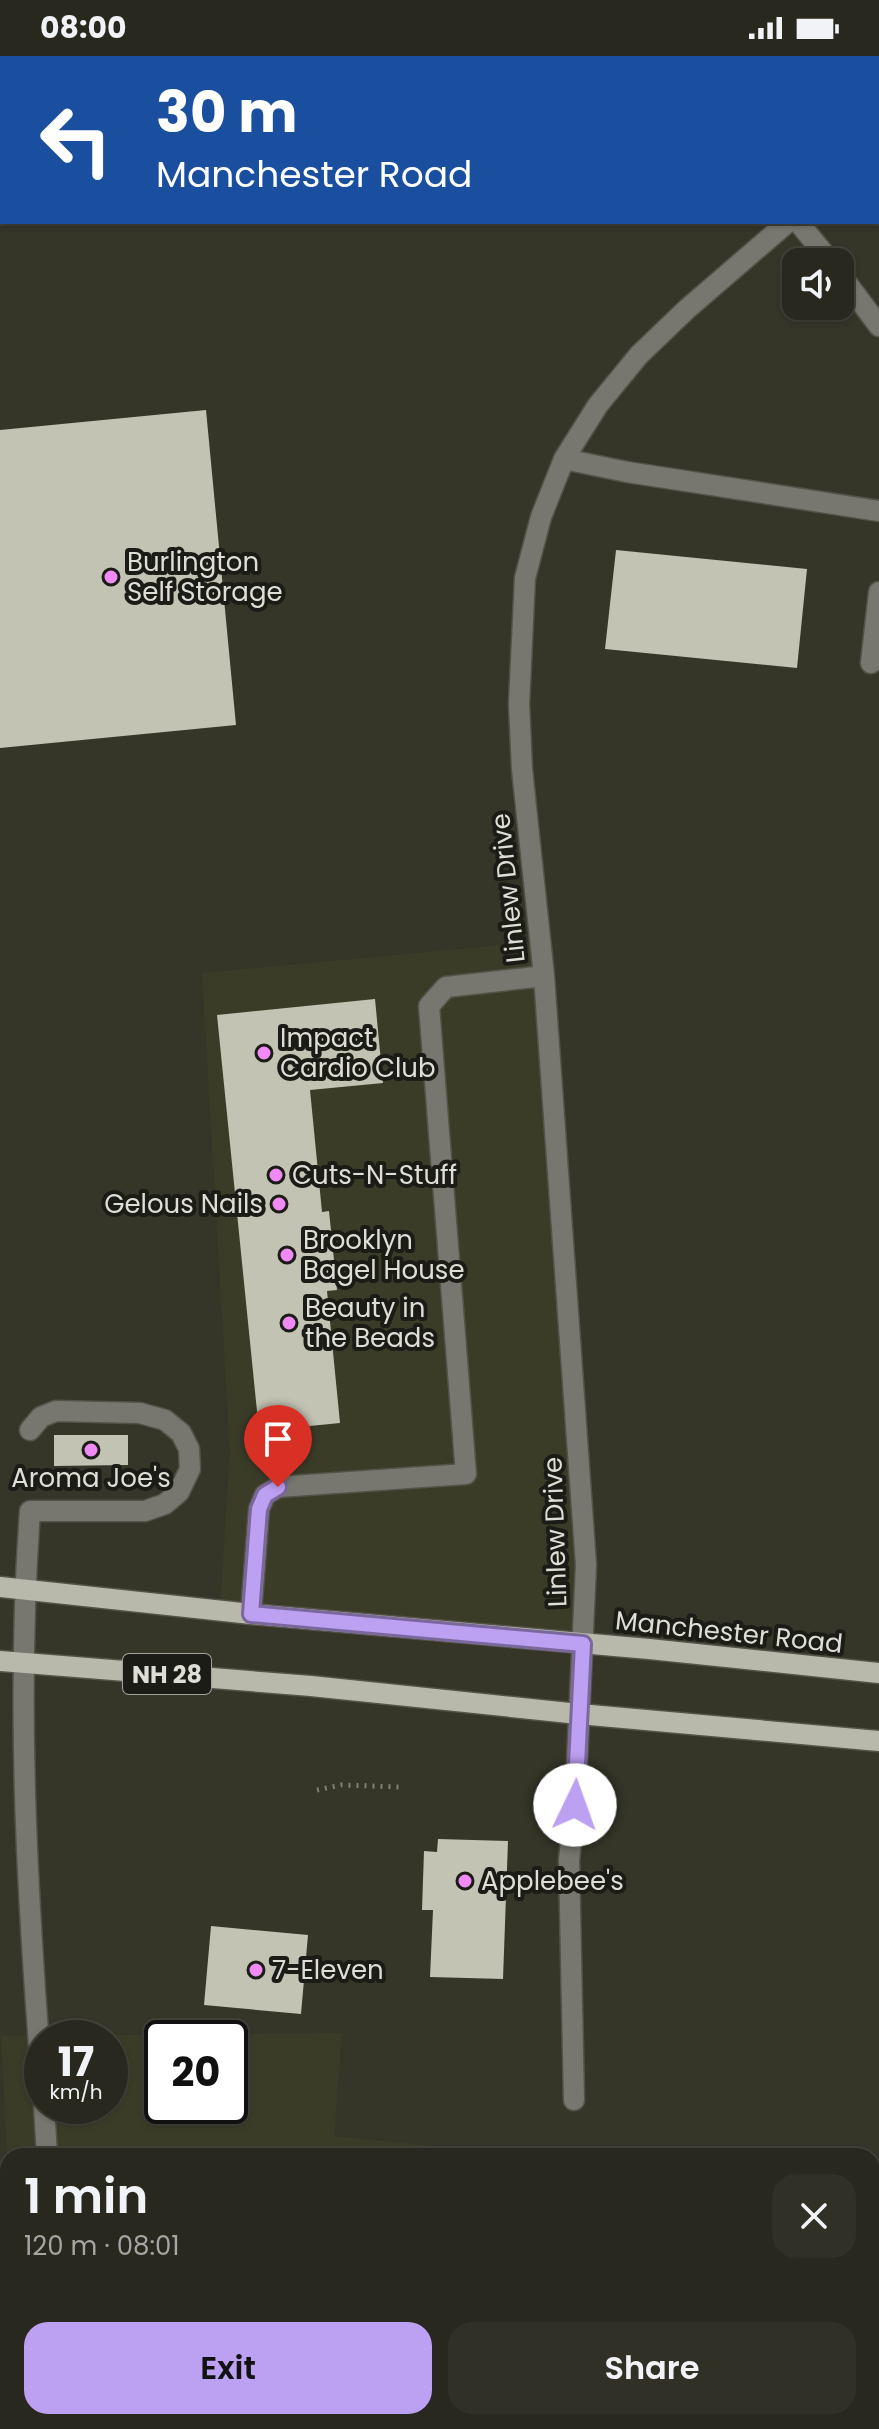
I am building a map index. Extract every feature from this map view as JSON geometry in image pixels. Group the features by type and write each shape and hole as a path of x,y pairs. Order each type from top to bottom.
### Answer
{"main road":[{"name":"Manchester Road","path":"0,1587 251,1614 879,1673"},
{"name":"NH 28","path":"0,1661 311,1686 879,1741"}],"street":[{"name":"Linlew Drive","path":"574,2100 569,1860 575,1805 586,1565 544,976 522,769 519,704 525,578 541,517 564,459 598,405 639,355 786,224"},
{"path":"800,224 819,248"},
{"path":"854,293 879,326"},
{"path":"564,459 627,472 879,511"},
{"path":"871,663 879,592"},
{"path":"251,1614 259,1509 265,1495 278,1487 466,1474 429,1006 446,987 544,976"},
{"path":"30,1430 41,1417 56,1411 140,1413 165,1420 181,1433 189,1449 190,1469 179,1492 165,1504 145,1511 30,1511 22,1663 31,1942 37,2020"},
{"path":"45,2124 47,2148"}],"path":[{"path":"317,1790 341,1785 400,1787"}],"shaded area":[{"path":"533,942 583,1644 220,1610 230,1451 202,973"},
{"path":"342,2033 334,2136 451,2148 7,2148 1,2036 24,2036 24,2124 128,2124 128,2035 144,2035 144,2124 248,2124 248,2034"}],"building":[{"name":"Burlington Self Storage","path":"206,410 236,725 0,748 0,430"},
{"path":"616,550 807,569 797,668 605,649"},
{"path":"375,999 383,1083 310,1090 322,1212 329,1211 337,1290 327,1291 340,1423 259,1431 217,1015"},
{"name":"Aroma Joe's","path":"54,1435 128,1435 128,1465 54,1466"},
{"name":"Applebee's","path":"438,1839 508,1841 503,1979 430,1977 433,1910 422,1910 424,1851 437,1852"},
{"name":"7-Eleven","path":"211,1926 308,1935 301,2014 204,2005"}],"place":[{"name":"Burlington Self Storage","path":"111,577"},
{"name":"Impact Cardio Club","path":"264,1053"},
{"name":"Cuts-N-Stuff","path":"276,1175"},
{"name":"Gelous Nails","path":"279,1204"},
{"name":"Brooklyn Bagel House","path":"287,1255"},
{"name":"Beauty in the Beads","path":"289,1323"},
{"name":"Aroma Joe's","path":"91,1450"},
{"name":"Applebee's","path":"465,1881"},
{"name":"7-Eleven","path":"256,1970"}],"route":[{"path":"278,1487 265,1495 259,1509 251,1614 583,1644 575,1805"}]}
